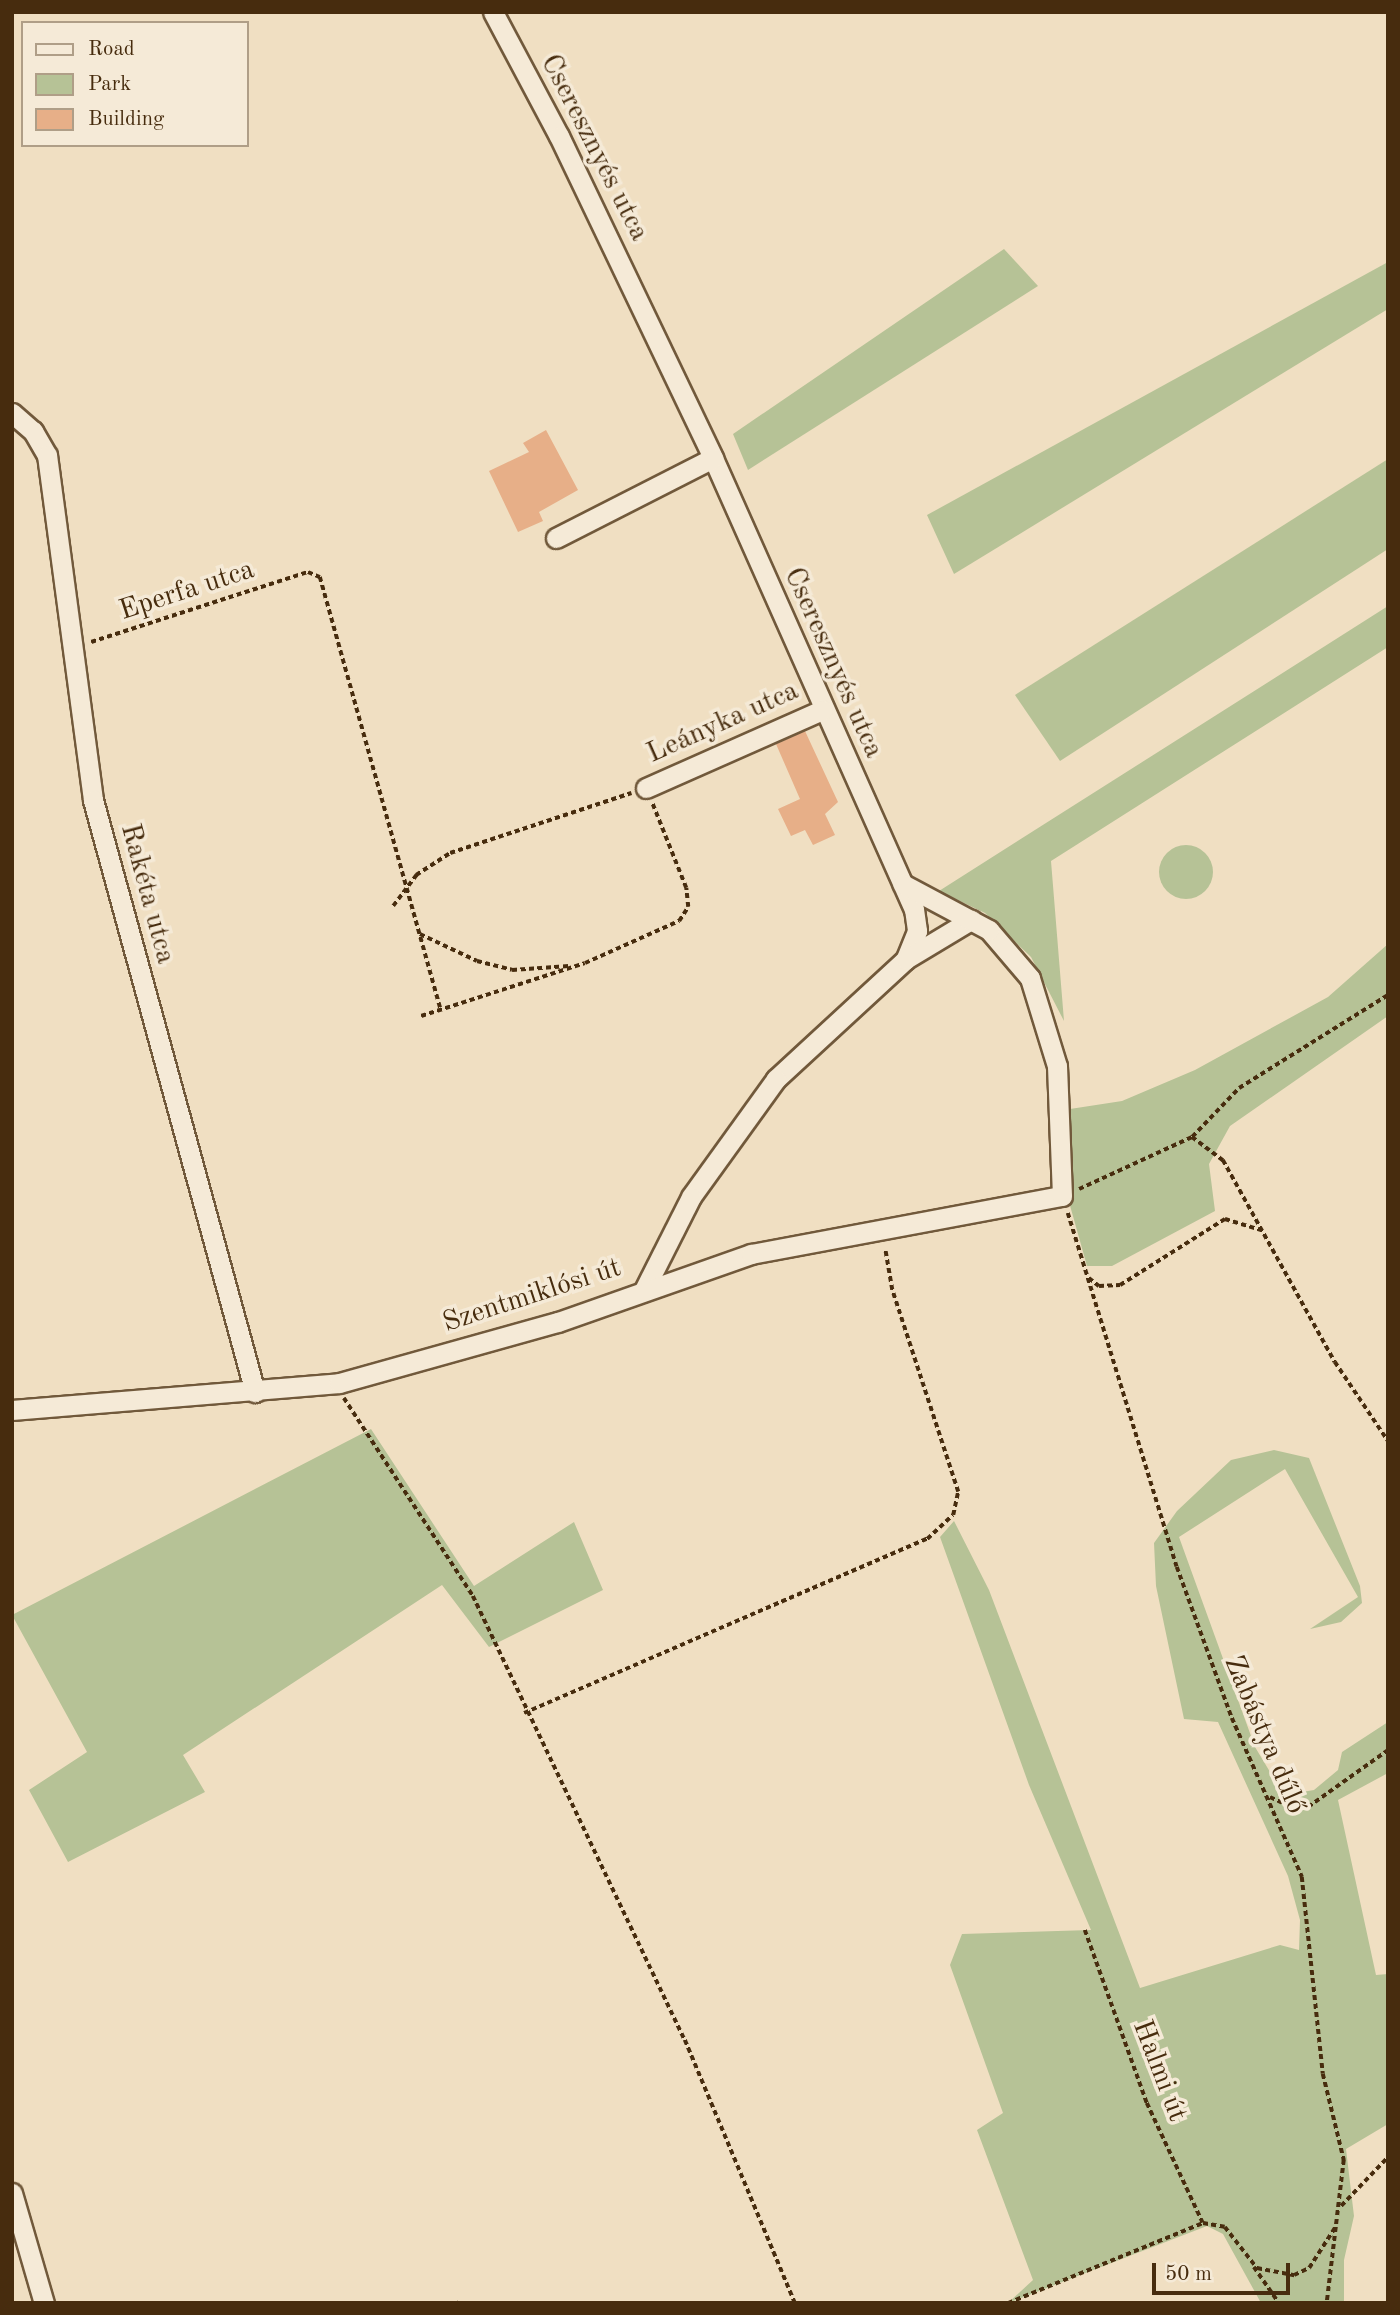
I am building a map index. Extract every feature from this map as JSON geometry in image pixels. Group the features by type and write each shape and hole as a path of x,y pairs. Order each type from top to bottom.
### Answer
{"street":[{"name":"Cseresznyés utca","path":"493,12 559,135 713,458 822,709 903,884 917,932 905,960 776,1079 691,1197 645,1288"},
{"name":"Rakéta utca","path":"12,413 33,430 47,455 93,800 255,1392"},
{"path":"556,538 713,458"},
{"name":"Leányka utca","path":"646,788 822,709"},
{"path":"903,884 971,920 1018,957 1045,1020 1061,1099 1062,1196"},
{"path":"905,960 971,920"},
{"name":"Szentmiklósi út","path":"12,1410 107,1399 255,1392 339,1383 558,1322 645,1288 751,1254 881,1226 1062,1196"},
{"path":"12,2193 44,2303"}],"path":[{"name":"Eperfa utca","path":"71,649 316,573 407,893"},
{"path":"393,905 407,893 416,875 450,853 646,788 686,888 688,907 679,921 585,963 421,1016"},
{"path":"407,893 442,1010"},
{"path":"419,933 477,961 512,970 585,963"},
{"path":"1062,1196 1192,1138 1239,1088 1388,995"},
{"path":"1192,1138 1223,1160 1335,1362 1388,1441"},
{"name":"Zabástya dűlő","path":"1062,1196 1177,1567 1232,1718 1269,1796 1302,1877 1322,2074 1344,2160 1327,2303"},
{"path":"1087,1277 1099,1286 1120,1285 1225,1219 1262,1231"},
{"path":"524,1713 927,1539 953,1515 958,1492 892,1290 881,1226"},
{"path":"339,1383 343,1398 473,1596 524,1713 685,2040 795,2303"},
{"path":"1269,1796 1291,1807 1308,1807 1388,1751"},
{"name":"Halmi út","path":"1085,1930 1147,2103 1203,2223"},
{"path":"1340,2207 1388,2157"},
{"path":"1008,2303 1203,2223 1225,2227 1279,2303"},
{"path":"1250,2262 1273,2275 1294,2276 1309,2268 1338,2223"}],"green space":[{"path":"1004,249 1038,286 748,470 733,434"},
{"path":"1388,262 1388,309 954,574 927,515"},
{"path":"1388,459 1388,549 1060,761 1015,695"},
{"path":"1388,606 1388,647 1051,861 1064,1021 1031,957 985,913 939,891"},
{"path":"1191,845 1201,849 1209,857 1213,872 1209,887 1201,895 1181,899 1171,895 1163,887 1159,867 1163,857 1171,849"},
{"path":"1388,944 1388,1016 1230,1126 1209,1164 1215,1211 1112,1266 1087,1266 1069,1202 1070,1109 1122,1101 1195,1070 1328,997"},
{"path":"371,1429 474,1586 574,1522 603,1590 489,1647 442,1585 183,1755 205,1792 68,1862 29,1790 87,1752 12,1615"},
{"path":"1274,1450 1309,1458 1360,1586 1362,1603 1341,1622 1310,1629 1358,1597 1285,1469 1179,1537 1255,1747 1284,1795 1314,1790 1338,1770 1342,1752 1388,1722 1388,1773 1338,1800 1376,1975 1388,1974 1388,2124 1346,2149 1354,2216 1344,2260 1344,2303 1261,2303 1223,2234 1207,2226 1008,2303 1033,2280 977,2130 1003,2113 950,1965 962,1934 1091,1930 1029,1785 940,1537 954,1521 989,1590 1140,1988 1280,1945 1299,1950 1300,1920 1288,1876 1218,1722 1184,1719 1156,1586 1154,1543 1177,1511 1231,1460"}],"building":[{"path":"546,430 578,490 539,512 543,521 518,532 489,471 529,452 523,443"},
{"path":"805,731 838,802 825,814 835,835 813,845 805,830 791,836 778,809 800,799 776,744"}]}
